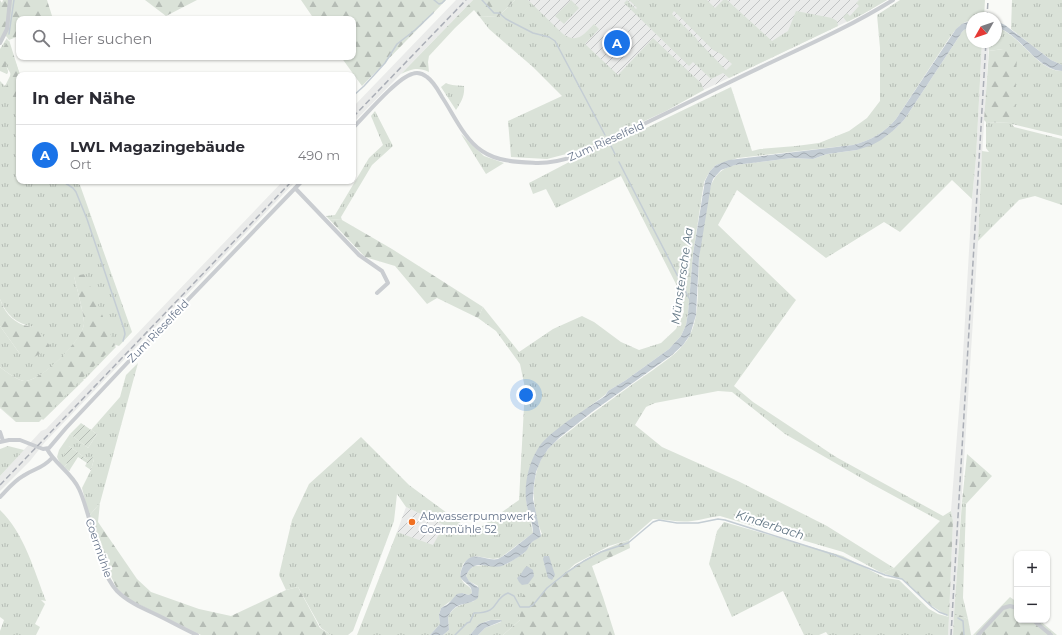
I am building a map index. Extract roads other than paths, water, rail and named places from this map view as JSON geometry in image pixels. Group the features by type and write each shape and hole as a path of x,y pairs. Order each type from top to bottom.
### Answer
{"street":[{"path":"0,43 7,29 10,0"},
{"name":"Zum Rieselfeld","path":"356,125 403,79 412,74 422,74 431,81 465,132 481,150 502,160 536,162 557,161 571,157 608,141 846,27 893,0"},
{"name":"Zum Rieselfeld","path":"48,449 130,360 299,184"},
{"path":"295,188 359,255 382,271 388,283 377,293"},
{"path":"0,432 1,441 20,440 42,449 48,449"},
{"name":"Coermühle","path":"48,449 52,458 67,472 78,487 101,559 113,587 131,602 197,635"},
{"path":"0,497 15,481 24,475 46,465 52,458"},
{"path":"978,635 1003,608 1010,606 1014,607"},
{"path":"1036,623 1051,635"}],"water":[{"path":"966,22 966,29 962,32 904,120 881,140 857,150 827,154 813,159 792,158 735,165 721,170 713,179 699,258 696,315 690,335 683,345 672,355 592,412 559,438 548,449 536,472 534,484 533,499 541,536 531,543 524,553 505,565 497,567 477,565 469,570 466,576 469,581 479,588 478,598 474,601 458,606 451,612 448,617 449,630 443,635 430,635 440,624 439,615 441,608 448,604 457,594 462,593 469,595 472,593 471,588 462,579 460,574 466,561 474,557 498,559 533,533 527,504 526,486 531,463 541,444 580,412 605,396 608,391 669,349 681,336 686,325 688,313 693,254 705,181 710,171 716,165 729,160 853,145 877,135 896,119 956,29"},
{"path":"1002,24 1051,60 1062,65 1062,71 1044,65 1002,30"},
{"path":"544,556 549,556 555,575 552,580 548,578 543,559"},
{"path":"527,566 533,570 534,576 528,584 522,585 517,578"},
{"path":"491,620 502,621 485,628 478,635 470,635 479,624"}],"waterway":[{"path":"9,34 14,0"},
{"path":"434,0 439,4 445,0"},
{"path":"482,0 494,13 499,13 506,19 533,33 549,37 555,41 605,135"},
{"path":"356,93 385,63 397,44 433,13"},
{"path":"610,144 615,154"},
{"name":"Münstersche Aa","path":"619,162 690,300"},
{"path":"67,184 76,192 87,219 124,329 125,334 123,341"},
{"name":"Kinderbach","path":"455,635 467,623 470,622 474,613 488,611 508,593 514,596 520,607 529,607 533,605 547,588 566,573 601,552 628,543 653,522 659,520 677,523 698,523 718,519 725,520 835,555 885,575 902,579 932,607 947,615"},
{"name":"Kinderbach","path":"958,618 963,621 964,635"}],"railway":[{"path":"356,114 466,0"},
{"path":"987,12 988,0"},
{"path":"951,635 986,48"},
{"path":"0,485 289,184"}],"place":[{"name":"LWL Magazingebäude","path":"617,43"},
{"name":"Abwasserpumpwerk Coermühle 52","path":"412,522"}]}
